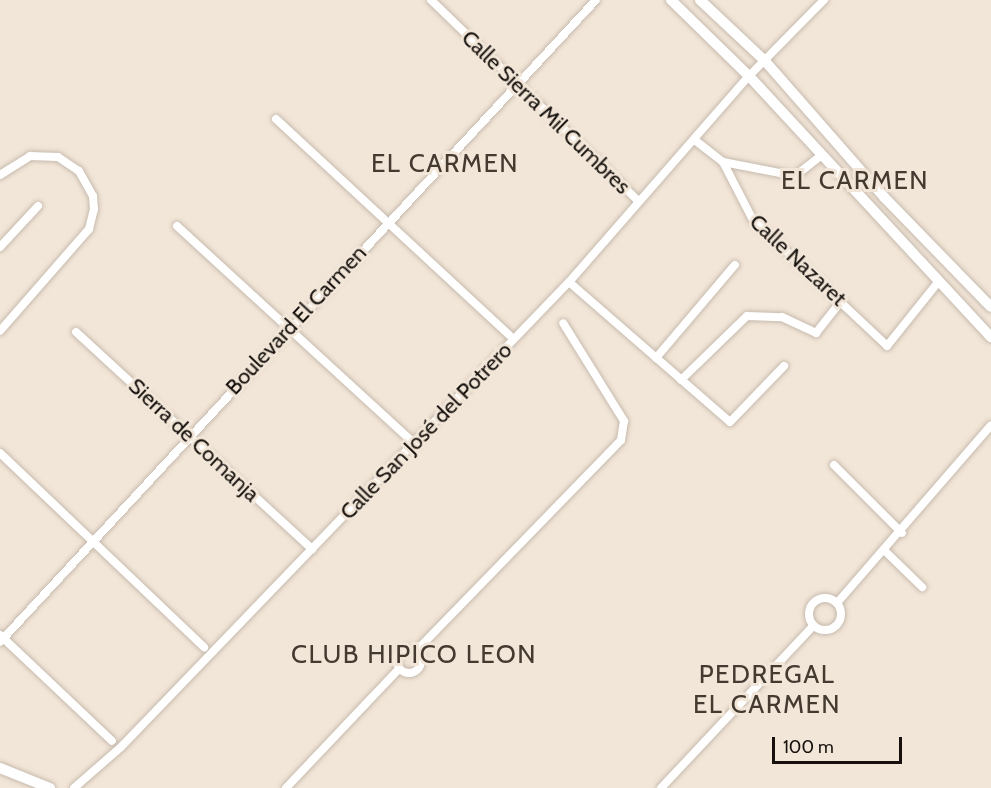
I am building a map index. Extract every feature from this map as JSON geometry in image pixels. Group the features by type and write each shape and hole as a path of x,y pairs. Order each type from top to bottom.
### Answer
{"main road":[{"path":"671,0 749,76 819,157 991,337"},
{"path":"700,0 765,62 884,198 991,307"},
{"path":"0,768 50,788"}],"street":[{"name":"Calle Sierra Mil Cumbres","path":"431,0 636,199"},
{"name":"Boulevard El Carmen","path":"1,638 93,542 287,327 515,82 596,0"},
{"name":"Calle San José del Potrero","path":"74,788 121,747 415,444 569,282 696,141 749,76 824,0"},
{"path":"276,119 509,335"},
{"name":"Calle Nazaret","path":"696,141 723,162 753,220 842,300 887,346 938,282"},
{"path":"0,175 30,156 58,157 78,171 93,196 93,209 89,229 0,331"},
{"path":"723,162 795,176 819,157"},
{"path":"0,247 38,206"},
{"path":"177,226 415,444"},
{"path":"656,358 735,265"},
{"path":"569,282 681,380 734,422 784,366"},
{"path":"681,380 747,316 782,317 816,333 842,300"},
{"path":"286,788 399,669 398,655 416,651 621,440 624,421 563,322"},
{"name":"Sierra de Comanja","path":"76,332 312,549"},
{"path":"837,603 902,532 991,425"},
{"path":"0,453 204,647"},
{"path":"834,465 902,532"},
{"path":"885,551 922,587"},
{"path":"661,788 813,626 812,605 824,598 837,603 842,616 834,628 813,626"},
{"path":"1,638 112,741"},
{"path":"399,669 416,672 421,662 416,651"}],"district":[{"name":"EL CARMEN","path":"445,164"},
{"name":"EL CARMEN","path":"855,181"},
{"name":"CLUB HIPICO LEON","path":"414,655"},
{"name":"PEDREGAL EL CARMEN","path":"767,690"}]}
